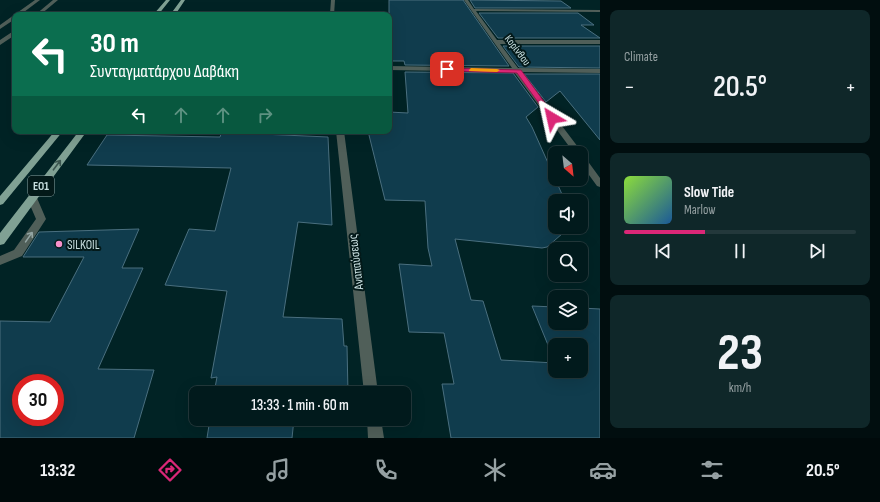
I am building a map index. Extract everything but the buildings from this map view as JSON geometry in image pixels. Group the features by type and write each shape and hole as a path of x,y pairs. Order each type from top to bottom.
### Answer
{"main road":[{"path":"158,12 168,0"},
{"path":"174,12 183,0"},
{"name":"ΕΟ1","path":"0,202 57,134"},
{"name":"ΕΟ1","path":"0,241 81,134"}],"street":[{"path":"21,12 38,0"},
{"path":"42,12 56,0"},
{"path":"332,0 332,12"},
{"name":"Κορίνθου","path":"466,0 573,146"},
{"path":"31,5 50,6"},
{"path":"472,10 600,10"},
{"path":"0,27 12,19"},
{"path":"0,21 9,21"},
{"path":"0,32 12,32"},
{"path":"0,43 12,34"},
{"path":"497,42 600,42"},
{"path":"392,68 600,71"},
{"name":"Αναπαύσεως","path":"340,134 370,386"},
{"path":"588,168 600,184"},
{"path":"0,261 18,253 41,220 32,198"},
{"path":"375,426 376,438"}],"slow traffic":[{"path":"471,70 497,70"}],"place":[{"name":"SILKOIL","path":"59,244"}],"route":[{"path":"447,69 518,71 552,118"}]}
